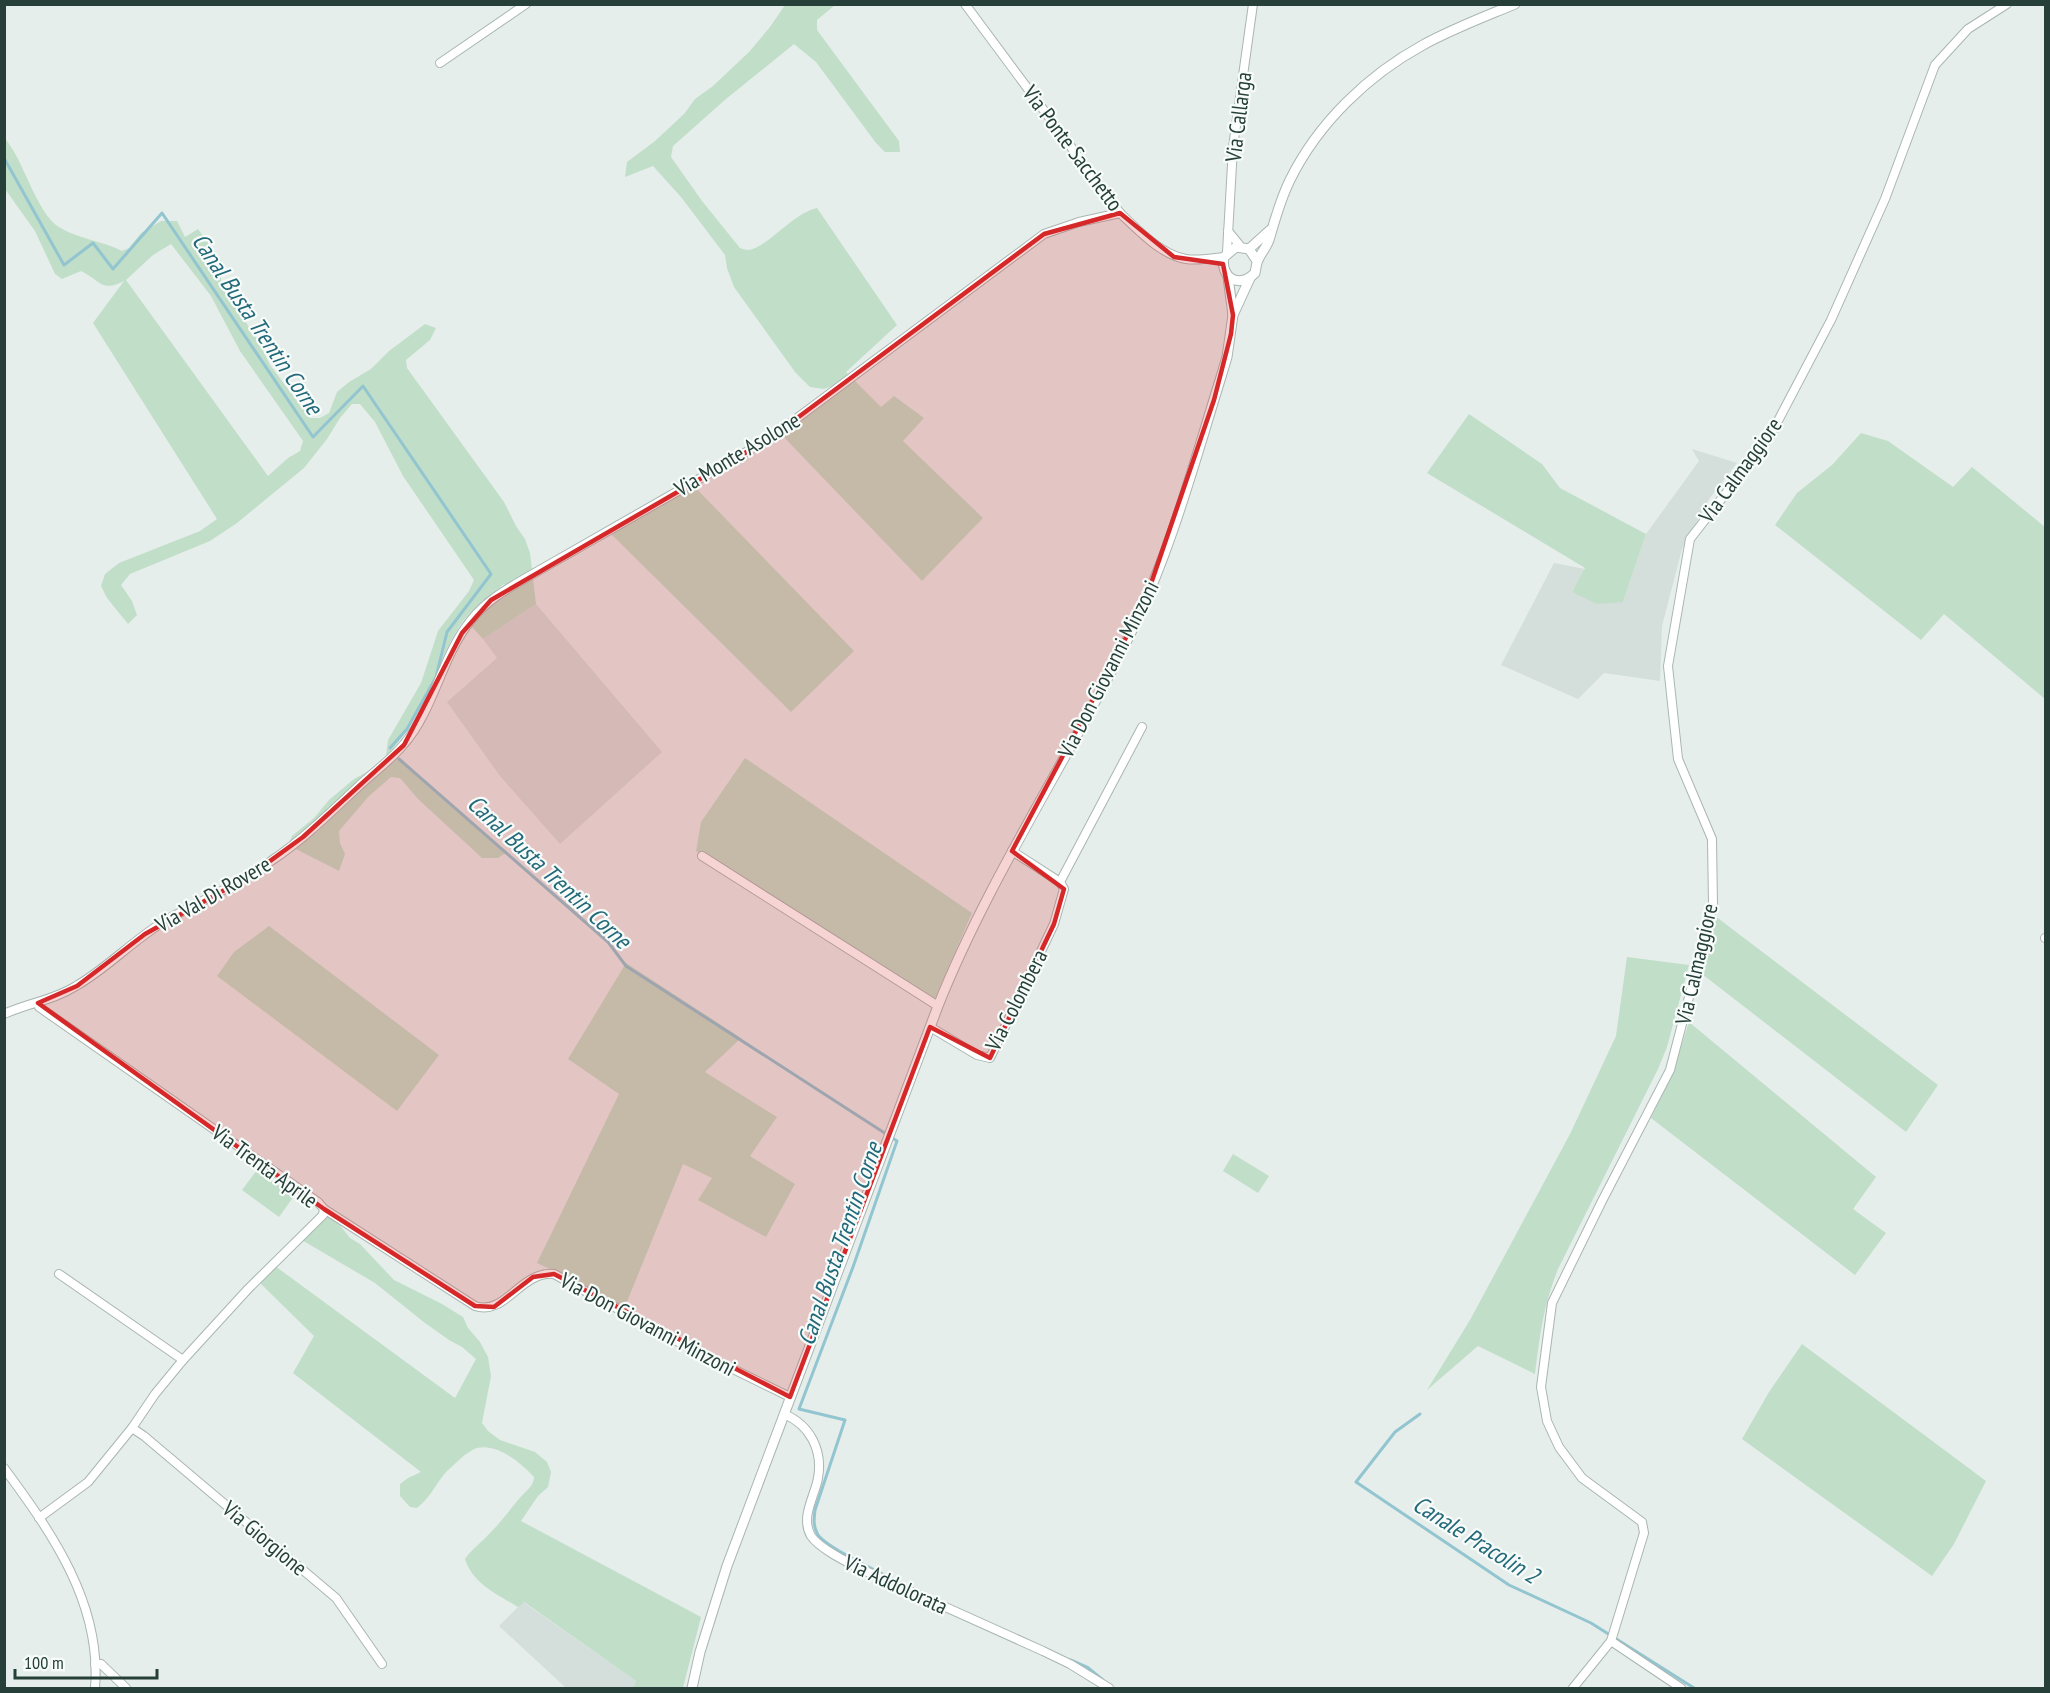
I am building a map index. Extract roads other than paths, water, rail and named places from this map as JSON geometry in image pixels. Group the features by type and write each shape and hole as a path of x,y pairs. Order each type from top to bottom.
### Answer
{"street":[{"path":"440,63 526,4"},
{"name":"Via Ponte Sacchetto","path":"965,4 1120,213 1174,257 1189,260 1225,258"},
{"name":"Via Callarga","path":"1225,258 1233,147 1252,4"},
{"path":"1257,261 1263,254 1281,200 1301,160 1331,119 1355,95 1386,68 1423,45 1515,4"},
{"name":"Via Calmaggiore","path":"1573,1689 1611,1641 1644,1533 1642,1522 1582,1478 1559,1447 1547,1421 1541,1387 1552,1303 1670,1070 1713,905 1712,839 1677,759 1668,666 1690,539 1769,438 1831,320 1885,199 1935,65 1968,29 2007,4"},
{"name":"Via Monte Asolone","path":"404,745 422,717 462,633 471,620 491,600 768,439 1034,240 1065,226 1120,213"},
{"path":"1233,315 1225,258 1231,249 1245,248 1270,230"},
{"path":"1228,231 1256,256 1257,261 1257,267 1233,315"},
{"path":"1228,276 1239,281 1250,278"},
{"name":"Via Don Giovanni Minzoni","path":"692,1689 716,1597 938,1006 972,926 1107,678 1154,580 1221,377 1233,315"},
{"name":"Via Colombera","path":"930,1027 977,1055 990,1058 1054,924 1064,890 1060,882 1142,727"},
{"name":"Via Val Di Rovere","path":"4,1014 23,1005 38,1003 76,986 167,920 238,882 271,861 303,837 404,745"},
{"path":"1012,850 1060,882"},
{"path":"702,856 938,1006"},
{"name":"Via Trenta Aprile","path":"38,1003 39,1007 318,1202 324,1209 323,1215 248,1289 183,1360 154,1394 132,1428 88,1482 39,1518"},
{"name":"Via Don Giovanni Minzoni","path":"324,1209 475,1306 483,1309 494,1307 533,1276 544,1273 554,1274 684,1345 790,1397"},
{"path":"59,1274 183,1360"},
{"name":"Via Addolorata","path":"784,1414 804,1426 816,1445 818,1479 807,1519 811,1536 822,1546 861,1569 1052,1655 1109,1689"},
{"name":"Via Giorgione","path":"132,1428 336,1598 382,1664"},
{"path":"4,1468 39,1518 70,1569 81,1594 95,1652 95,1689"},
{"path":"1611,1641 1681,1689"},
{"path":"95,1664 101,1664 126,1689"}],"waterway":[{"name":"Canal Busta Trentin Corne","path":"4,158 64,265 93,243 113,269 162,213 313,437 363,386 491,574 447,632 436,677 407,729 390,748"},
{"name":"Canal Busta Trentin Corne","path":"399,759 608,942 626,966 897,1141 853,1267 799,1409 845,1420 815,1510 814,1524 817,1533 844,1554 906,1586"},
{"name":"Canale Pracolin 2","path":"1420,1414 1395,1432 1356,1482 1509,1585 1591,1623 1694,1688"},
{"name":"Canal Busta Trentin Corne","path":"1071,1660 1087,1667 1103,1680"}]}
